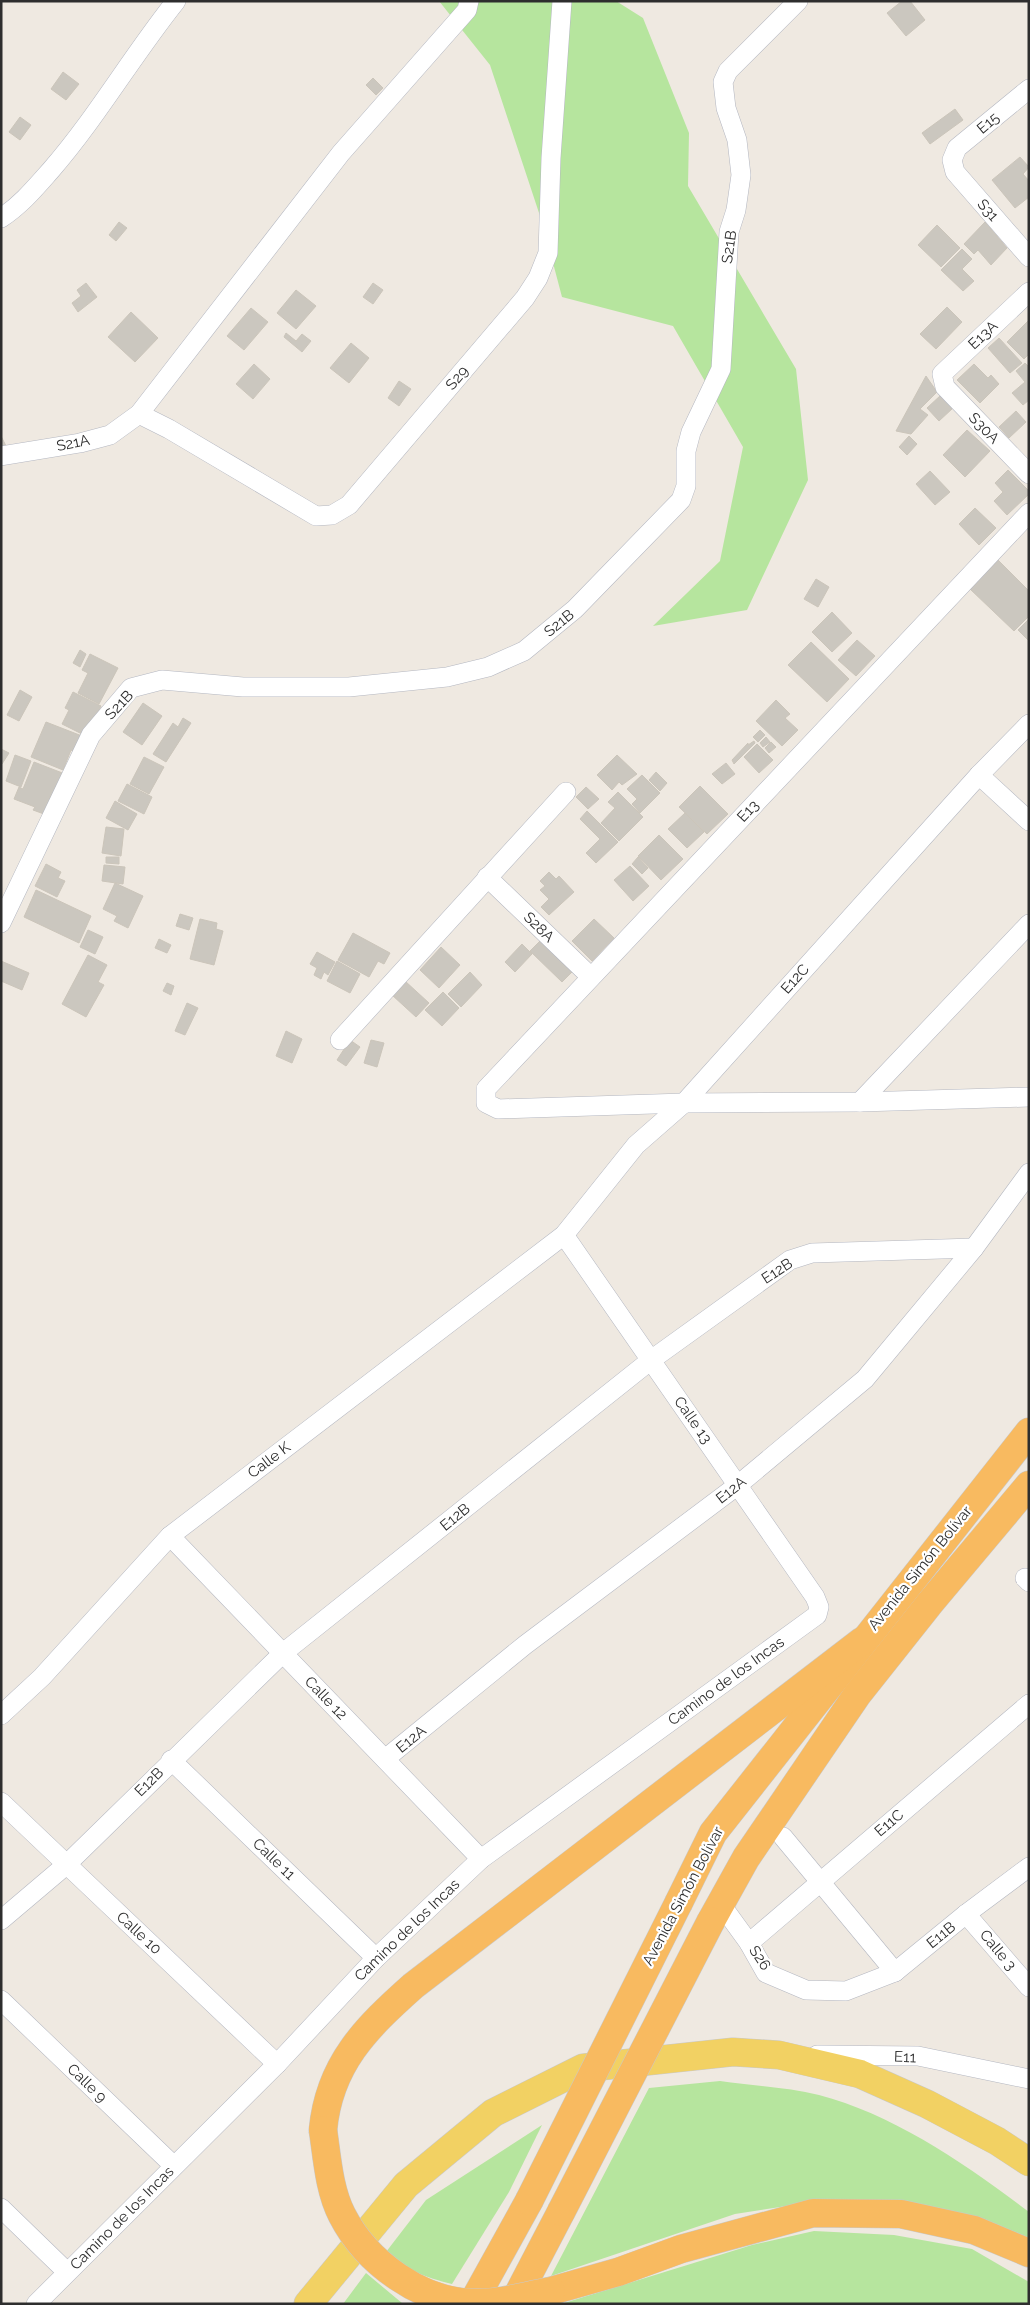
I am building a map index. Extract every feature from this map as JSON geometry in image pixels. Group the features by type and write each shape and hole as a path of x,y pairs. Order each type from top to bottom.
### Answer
{"highway":[{"name":"Avenida Simón Bolívar","path":"472,2304 529,2201 713,1833 862,1641 1029,1432"},
{"name":"Avenida Simón Bolívar","path":"513,2304 715,1912 746,1858 857,1695 930,1603 1029,1485"},
{"path":"862,1641 414,1986 382,2014 355,2044 342,2064 325,2106 322,2130 328,2164 341,2214 363,2245 378,2262 393,2274 428,2292 475,2304 551,2290 618,2272 681,2250 813,2213 901,2214 974,2230 1029,2253"}],"main road":[{"path":"308,2304 406,2185 493,2113 583,2068 733,2052 780,2055 860,2074 927,2104 997,2141 1029,2162"}],"street":[{"path":"1,218 20,206 64,155 95,116 146,38 176,1"},
{"name":"S21A","path":"1,456 80,443 110,435 139,414 341,153 467,10 469,1"},
{"name":"S29","path":"139,414 169,429 316,516 332,515 349,505 526,298 538,278 548,253 551,158 562,1"},
{"name":"S21B","path":"1,923 91,735 131,688 162,680 243,687 349,687 447,677 488,667 524,651 576,609 681,500 686,486 686,451 691,432 721,369 729,232 736,210 740,175 738,140 726,108 723,82 728,71 798,1"},
{"name":"E15","path":"952,160 957,148 1029,88"},
{"name":"S31","path":"952,160 954,172 1029,257"},
{"name":"E13A","path":"942,380 942,374 1029,292"},
{"name":"S30A","path":"942,380 944,387 1029,474"},
{"name":"E13","path":"684,1103 498,1109 486,1103 486,1089 1029,513"},
{"name":"E12C","path":"564,1235 636,1145 684,1103 979,775 1029,724"},
{"path":"979,775 1029,821"},
{"path":"340,1040 566,792"},
{"name":"S28A","path":"487,877 591,977"},
{"path":"860,1102 1029,924"},
{"path":"684,1103 860,1102 1029,1097"},
{"name":"E12A","path":"385,1759 525,1645 738,1485 865,1379 974,1248 1029,1173"},
{"name":"Calle 13","path":"564,1235 815,1597 819,1607"},
{"name":"Calle K","path":"1,1715 42,1677 170,1536 564,1235"},
{"name":"E12B","path":"1,1920 66,1865 171,1760 283,1653 651,1360 790,1260 812,1253 974,1248"},
{"name":"Calle 12","path":"170,1536 481,1859"},
{"name":"Camino de los Incas","path":"36,2304 277,2064 376,1958 481,1859 817,1615 819,1607"},
{"name":"E11C","path":"749,1943 1029,1704"},
{"name":"Calle 11","path":"171,1760 376,1958"},
{"name":"Calle 10","path":"1,1802 277,2064"},
{"path":"782,1837 895,1972"},
{"name":"E11B","path":"846,1991 895,1972 966,1914 1029,1867"},
{"name":"S26","path":"715,1912 749,1943 766,1973 806,1990 846,1991"},
{"name":"Calle 3","path":"966,1914 1029,1987"},
{"name":"Calle 9","path":"1,2000 174,2166"},
{"name":"E11","path":"780,2055 918,2056 1029,2079"},
{"path":"1,2208 67,2272"}],"green space":[{"path":"439,1 616,1 643,18 689,133 688,186 796,369 808,480 747,610 653,626 720,561 743,447 673,326 562,297 543,225 490,65"},
{"path":"720,2081 783,2088 819,2095 875,2115 902,2128 956,2160 1029,2212 1029,2241 940,2208 833,2199 735,2214 551,2276 649,2088"},
{"path":"542,2125 509,2192 452,2284 417,2272 386,2252 426,2200"},
{"path":"814,2231 894,2235 972,2249 1029,2282 1029,2304 561,2304 752,2245"},
{"path":"366,2273 402,2303 405,2304 343,2304"}],"building":[{"path":"902,1 910,1 925,20 906,36 887,13"},
{"path":"63,72 79,84 66,100 51,89"},
{"path":"373,78 383,88 376,95 366,85"},
{"path":"955,109 963,120 930,144 922,133"},
{"path":"20,117 31,125 20,140 9,132"},
{"path":"1020,157 1029,167 1023,174 1029,181 1029,197 1015,208 992,180"},
{"path":"119,222 127,228 116,241 109,235"},
{"path":"985,222 1007,248 991,265 978,250 974,254 964,244"},
{"path":"937,225 960,248 941,267 918,245"},
{"path":"962,249 972,259 962,269 974,281 963,291 941,270"},
{"path":"86,283 97,297 78,312 72,303 81,296 77,290"},
{"path":"373,283 383,290 373,304 363,297"},
{"path":"296,290 316,306 296,329 277,313"},
{"path":"947,307 962,322 936,349 920,334"},
{"path":"251,308 268,322 244,350 227,336"},
{"path":"131,312 158,338 135,362 108,337"},
{"path":"1029,320 1029,354 1024,359 1007,342"},
{"path":"286,333 296,341 302,334 311,341 302,352 284,337"},
{"path":"999,338 1022,363 1010,373 988,348"},
{"path":"351,343 369,358 349,383 330,368"},
{"path":"1025,363 1029,367 1029,400 1023,405 1012,393 1025,382 1016,371"},
{"path":"254,364 270,379 253,399 236,384"},
{"path":"974,364 988,378 991,375 999,384 980,403 957,380"},
{"path":"926,376 937,392 920,409 928,415 911,434 896,431"},
{"path":"399,381 411,389 399,406 388,398"},
{"path":"941,395 953,408 939,421 927,408"},
{"path":"1016,411 1026,422 1009,438 999,427"},
{"path":"967,430 990,451 965,477 943,455"},
{"path":"1,436 6,446 1,447"},
{"path":"909,436 917,444 907,455 899,447"},
{"path":"1008,470 1029,491 1029,494 1007,515 994,501 1003,492 995,483"},
{"path":"930,471 950,492 935,505 916,484"},
{"path":"975,508 996,528 979,545 959,524"},
{"path":"998,560 1029,591 1029,616 1014,631 970,589"},
{"path":"816,579 829,587 818,607 804,599"},
{"path":"832,612 852,633 832,652 812,632"},
{"path":"1029,619 1029,641 1018,630"},
{"path":"857,640 875,656 856,676 838,660"},
{"path":"811,642 849,679 827,702 788,665"},
{"path":"80,650 86,654 80,667 73,663"},
{"path":"90,654 118,668 99,704 78,693 88,673 82,670"},
{"path":"20,690 32,697 19,721 7,715"},
{"path":"73,692 101,706 86,736 62,724 69,710 65,708"},
{"path":"776,700 790,714 785,718 798,730 782,746 756,721"},
{"path":"143,703 162,716 142,745 123,732"},
{"path":"183,718 191,723 166,762 153,754 173,723 178,727"},
{"path":"46,722 82,736 75,752 71,750 63,770 31,757"},
{"path":"760,730 765,735 758,742 753,737"},
{"path":"766,737 770,742 763,747 760,743"},
{"path":"754,741 755,743 734,764 732,760 748,743 748,745"},
{"path":"771,742 776,747 769,753 765,748"},
{"path":"757,744 773,760 759,773 744,757"},
{"path":"1,749 9,753 2,764 1,764"},
{"path":"15,755 31,761 21,787 6,781"},
{"path":"617,755 637,774 622,785 619,782 612,790 597,775"},
{"path":"144,757 164,767 149,794 130,784"},
{"path":"34,762 65,774 57,798 51,795 44,814 33,810 35,807 14,799 19,787 23,789"},
{"path":"726,763 735,774 722,784 712,774"},
{"path":"656,772 667,783 660,791 649,780"},
{"path":"642,775 660,793 640,813 632,804 637,799 627,789"},
{"path":"127,784 152,797 144,814 118,801"},
{"path":"700,786 728,814 707,834 679,807"},
{"path":"586,787 599,799 588,809 576,797"},
{"path":"618,792 643,817 619,841 601,823 615,808 608,802"},
{"path":"115,801 137,814 128,830 106,818"},
{"path":"587,811 618,842 596,863 586,853 600,839 580,819"},
{"path":"685,813 704,832 687,848 668,829"},
{"path":"106,827 124,829 121,856 102,853"},
{"path":"659,835 683,859 661,880 638,856"},
{"path":"106,857 119,857 119,864 106,863"},
{"path":"638,857 648,868 642,874 632,864"},
{"path":"46,864 61,872 58,878 65,881 57,897 35,886"},
{"path":"104,865 125,867 123,884 102,881"},
{"path":"630,866 649,886 633,901 614,880"},
{"path":"549,872 556,879 559,876 574,892 549,915 541,907 549,899 540,890 545,886 540,881"},
{"path":"115,883 143,896 128,928 114,921 117,916 103,909"},
{"path":"36,890 91,916 79,943 24,917"},
{"path":"180,914 193,918 189,930 176,926"},
{"path":"200,919 217,923 216,929 223,931 214,965 190,959"},
{"path":"594,919 614,938 592,961 572,941"},
{"path":"88,930 103,937 95,954 80,947"},
{"path":"353,933 390,953 384,964 378,961 369,977 338,960"},
{"path":"159,939 171,945 167,953 155,948"},
{"path":"541,940 573,971 562,982 530,951"},
{"path":"522,944 532,954 515,972 505,962"},
{"path":"441,947 460,965 439,988 420,970"},
{"path":"317,952 335,962 328,975 324,972 321,979 314,975 317,968 310,964"},
{"path":"88,955 107,965 98,982 104,985 86,1017 62,1004"},
{"path":"1,961 29,973 22,990 1,981"},
{"path":"337,961 360,974 350,993 327,981"},
{"path":"470,972 482,985 461,1007 448,994"},
{"path":"405,981 429,1003 416,1017 392,995"},
{"path":"167,983 174,986 171,995 163,991"},
{"path":"443,992 459,1008 442,1026 425,1010"},
{"path":"187,1003 198,1008 185,1035 175,1031"},
{"path":"286,1031 302,1039 292,1063 276,1056"},
{"path":"350,1040 360,1047 346,1066 337,1060"},
{"path":"371,1040 384,1043 377,1067 364,1063"}]}
